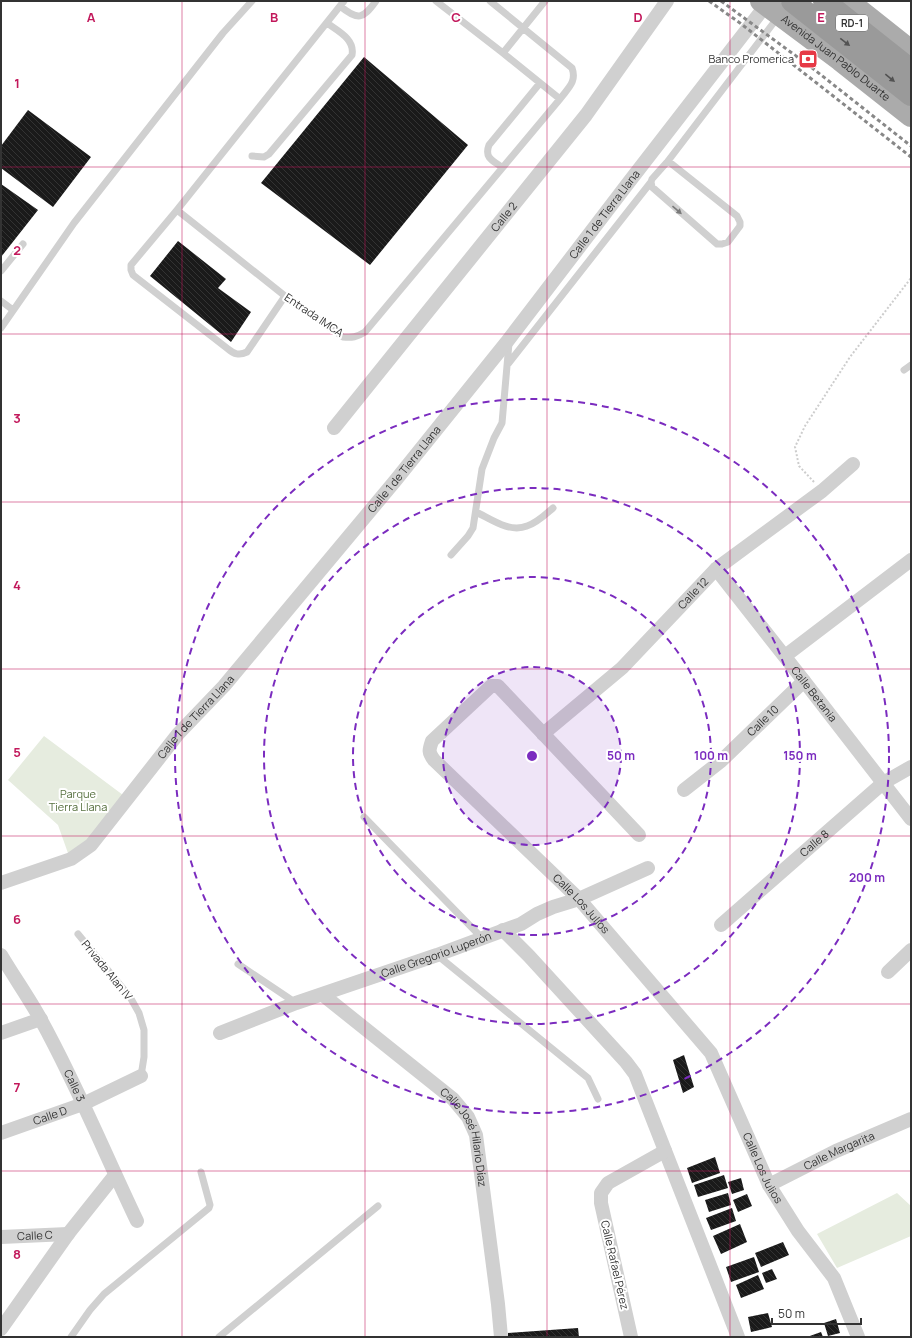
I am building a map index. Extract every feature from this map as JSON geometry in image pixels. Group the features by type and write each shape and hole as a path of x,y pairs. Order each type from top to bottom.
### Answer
{"highway":[{"name":"RD-1","path":"824,1 875,53 911,95"},
{"name":"RD-1","path":"775,6 911,70"}],"main road":[{"path":"848,1 911,51"},
{"name":"Avenida Juan Pablo Duarte","path":"775,6 911,116"}],"street":[{"name":"Calle 2","path":"334,428 586,116 667,1"},
{"name":"Calle 1 de Tierra Llana","path":"1,883 70,859 91,845 178,734 224,686 395,481 510,338 629,182 775,6"},
{"name":"Calle 12","path":"544,734 622,668 716,569 822,491 852,464"},
{"path":"785,656 911,560"},
{"name":"Calle Betania","path":"716,569 911,819"},
{"name":"Calle 10","path":"684,790 721,761 804,681"},
{"name":"Calle Los Julios","path":"638,835 498,686 491,686 432,741 429,750 430,756 579,899 711,1052 769,1185 798,1231 834,1278 858,1337"},
{"name":"Calle 8","path":"721,925 884,783 911,767"},
{"name":"Calle Gregorio Luperón","path":"220,1033 296,1003 437,955 521,924 537,914 579,899 648,868"},
{"path":"503,930 529,956 636,1074 738,1337"},
{"path":"888,972 911,950"},
{"name":"Calle 3","path":"1,955 41,1019 83,1104 137,1221"},
{"name":"Calle José Hilario Díaz","path":"323,995 453,1099 468,1117 476,1135 501,1337"},
{"path":"1,1033 41,1019"},
{"name":"Calle D","path":"1,1133 83,1104 141,1076"},
{"name":"Calle Margarita","path":"769,1185 836,1151 911,1119"},
{"name":"Calle Rafael Pérez","path":"632,1337 601,1203 601,1193 608,1183 665,1151"},
{"path":"1,1328 68,1234 115,1175"},
{"name":"Calle C","path":"1,1237 68,1234"}],"lane":[{"path":"1,328 74,223 223,34 252,1"},
{"path":"285,296 247,352 241,355 232,352 133,275 131,265 177,210 342,3 350,14 360,16 367,14 376,1"},
{"path":"436,1 560,99"},
{"name":"Entrada IMCA","path":"177,210 285,296 343,337 350,338 365,332 560,99 574,80 575,75 572,68 490,1"},
{"path":"503,53 545,1"},
{"path":"508,364 652,179 668,161 775,6"},
{"path":"252,156 264,157 269,154 352,55 352,44 347,37 327,23"},
{"path":"502,168 488,156 487,152 489,145 540,83"},
{"path":"651,182 652,187 717,244 728,242 740,226 737,216 668,161"},
{"path":"1,271 23,244"},
{"path":"1,301 13,310"},
{"path":"451,556 474,528 482,469 494,438 502,423 510,338"},
{"path":"904,370 911,365"},
{"path":"476,512 508,528 519,528 528,526 554,508"},
{"path":"364,817 482,938"},
{"name":"Privada Alan IV","path":"78,934 130,997 139,1013 144,1030 144,1057 141,1076"},
{"path":"437,955 588,1078 598,1099"},
{"path":"238,964 296,1003"},
{"path":"71,1337 90,1310 104,1294 209,1208 210,1205 201,1172"},
{"path":"219,1337 378,1206"}],"path":[{"path":"822,491 799,466 795,447 805,426 850,357 911,278"}],"green space":[{"name":"Parque Tierra Llana","path":"44,736 123,795 91,840 69,856 58,825 8,780"},
{"path":"897,1193 911,1206 911,1236 837,1268 817,1234"}],"building":[{"path":"364,57 468,145 370,265 261,183"},
{"path":"28,110 91,157 53,207 1,168 1,146"},
{"path":"1,184 38,210 1,257"},
{"path":"178,241 226,279 218,288 251,312 231,342 150,276"},
{"path":"684,1055 694,1087 683,1093 673,1060"},
{"path":"715,1157 720,1173 692,1183 687,1168"},
{"path":"724,1175 728,1188 698,1197 694,1185"},
{"path":"741,1178 744,1190 732,1194 728,1182"},
{"path":"728,1193 731,1205 709,1212 705,1200"},
{"path":"747,1194 752,1206 738,1212 733,1200"},
{"path":"732,1208 736,1221 711,1230 706,1218"},
{"path":"740,1224 747,1242 721,1254 713,1236"},
{"path":"783,1242 789,1255 761,1267 755,1253"},
{"path":"754,1257 759,1272 731,1282 726,1267"},
{"path":"772,1269 777,1279 766,1283 762,1273"},
{"path":"758,1275 764,1289 741,1298 736,1285"},
{"path":"768,1313 772,1327 751,1332 748,1317"},
{"path":"836,1319 840,1333 828,1336 824,1323"},
{"path":"578,1328 579,1337 508,1337 508,1333"},
{"path":"821,1332 823,1337 807,1337"}],"railway":[{"path":"709,1 740,23 911,157"},
{"path":"721,1 811,67 911,146"}],"place":[{"name":"Banco Promerica","path":"808,59"}]}
